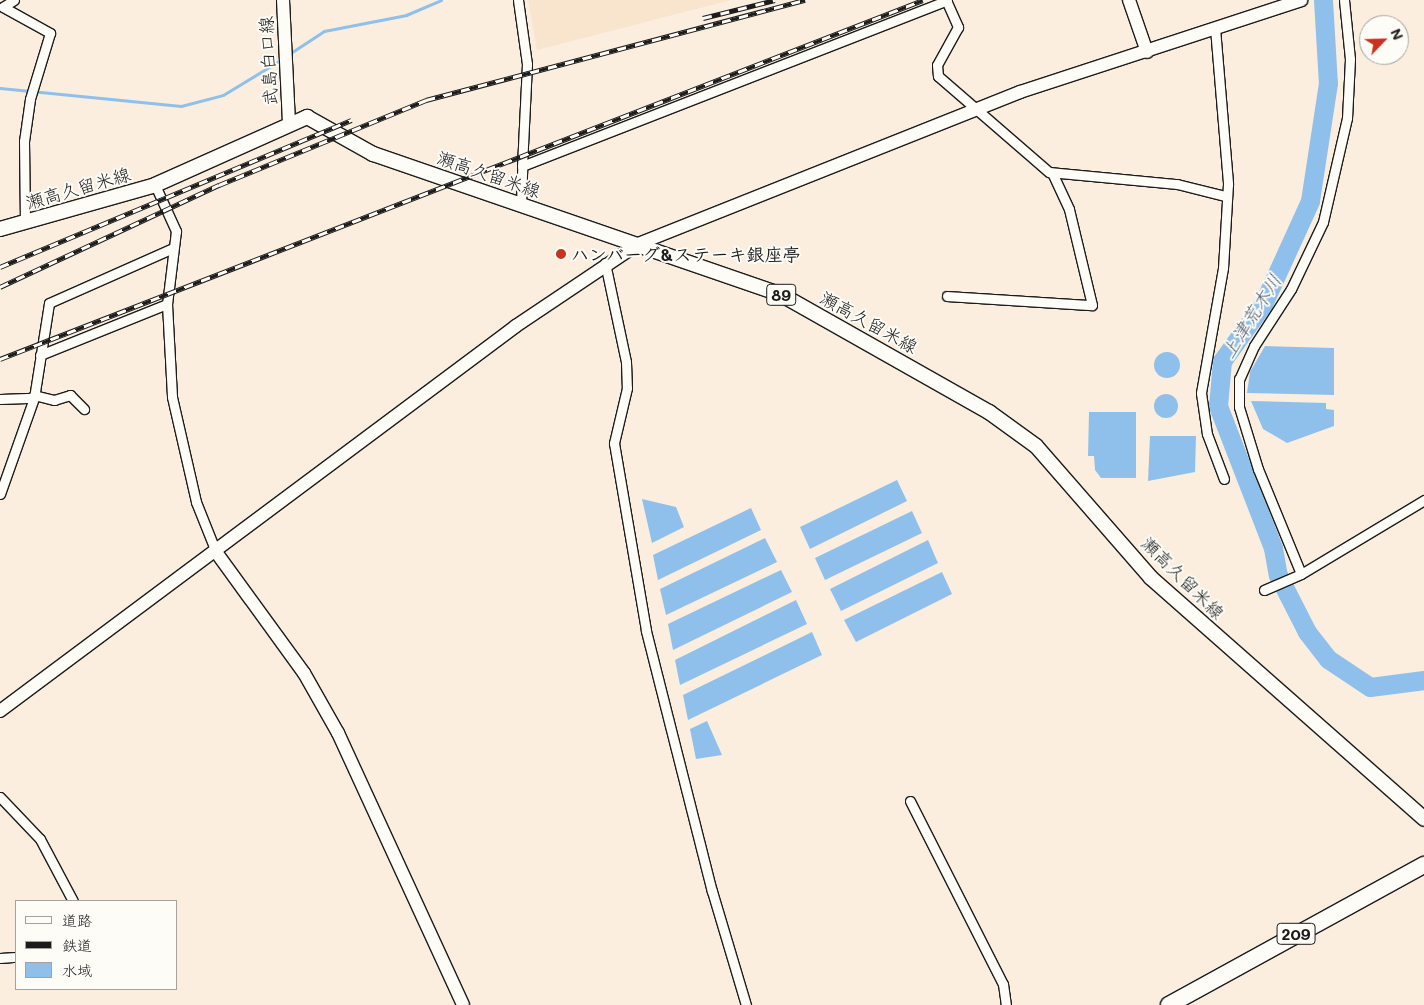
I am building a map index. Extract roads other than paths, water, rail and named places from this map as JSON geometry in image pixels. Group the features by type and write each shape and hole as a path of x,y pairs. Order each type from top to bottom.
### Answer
{"highway":[{"name":"209","path":"1169,1005 1424,865"}],"main road":[{"name":"瀬高久留米線","path":"0,228 155,185 289,121 307,117 355,147 782,295 989,412 1036,446 1151,578 1424,819"}],"street":[{"path":"1,6 14,0"},
{"name":"武島白口線","path":"283,0 289,121"},
{"path":"518,0 527,64 521,204"},
{"path":"522,166 947,0 958,27 936,71 1052,173 1069,209 1092,305 947,296"},
{"path":"1128,0 1146,52"},
{"path":"0,711 605,262 638,244 979,108 1300,0"},
{"path":"1301,574 1258,469 1239,406 1239,379 1323,222 1348,118 1350,59 1344,0"},
{"path":"1,6 50,33 30,99 24,141 25,222"},
{"path":"1215,28 1228,184 1225,196 1223,268 1201,392 1208,434 1224,479"},
{"path":"1052,173 1177,184 1225,196"},
{"path":"155,185 176,231 167,304 174,409 196,502 216,552 304,673 338,733 463,1005"},
{"path":"0,494 34,396 49,303 55,297 173,248"},
{"path":"605,262 626,362 627,388 614,443 646,631 712,891 746,1005"},
{"path":"40,355 167,304"},
{"path":"0,399 34,396 54,400 70,395 84,409"},
{"path":"1264,590 1301,574 1424,500"},
{"path":"0,797 40,839 72,900"},
{"path":"910,801 1003,984 1006,1005"},
{"path":"0,958 15,956"}],"water":[{"path":"1265,346 1334,348 1334,395 1247,393 1250,372"},
{"path":"1167,352 1176,356 1180,365 1176,374 1167,378 1158,374 1154,365 1158,356"},
{"path":"1166,394 1174,398 1178,406 1174,414 1166,418 1158,414 1154,406 1158,398"},
{"path":"1251,401 1326,403 1326,409 1334,410 1334,426 1287,443 1263,429"},
{"path":"1089,412 1136,412 1136,478 1101,478 1095,470 1094,456 1088,456"},
{"path":"1150,436 1196,436 1195,472 1148,481"},
{"path":"897,480 907,501 810,549 800,527"},
{"path":"642,499 676,507 684,527 652,543"},
{"path":"751,508 761,530 658,580 653,555"},
{"path":"912,511 922,533 825,580 815,558"},
{"path":"765,538 777,562 666,615 660,589"},
{"path":"928,540 938,563 841,611 830,589"},
{"path":"781,570 792,592 673,650 668,624"},
{"path":"942,572 952,594 856,642 844,620"},
{"path":"796,600 807,624 680,685 675,660"},
{"path":"812,632 822,655 688,720 683,695"},
{"path":"707,721 722,755 696,759 690,729"}],"waterway":[{"path":"289,54 324,31 406,15 441,0"},
{"name":"上津荒木川","path":"1323,0 1328,83 1310,201 1263,304 1222,361 1218,406 1273,548 1278,575 1307,632 1328,659 1370,687 1424,680"},
{"path":"0,88 181,106 223,95 282,59"}],"railway":[{"path":"703,18 775,0"},
{"path":"0,287 219,185 426,100 805,0"},
{"path":"0,359 923,0"},
{"path":"0,267 351,120"}],"place":[{"name":"ハンバーグ&ステーキ銀座亭","path":"561,254"}]}
